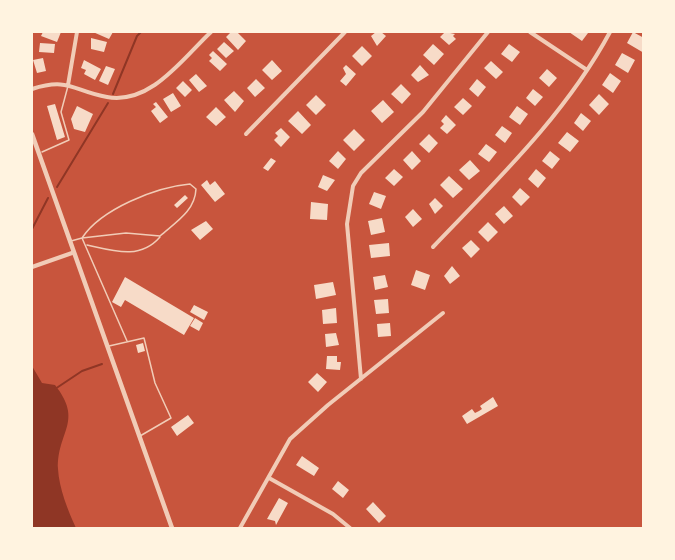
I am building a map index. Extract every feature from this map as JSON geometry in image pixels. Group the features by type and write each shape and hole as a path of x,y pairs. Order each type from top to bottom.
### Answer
{"street":[{"path":"68,85 77,32"},
{"path":"32,89 59,82 108,98 137,94 152,89 212,32"},
{"path":"246,134 345,32"},
{"path":"361,379 347,224 353,186 361,173 423,112 488,32"},
{"path":"530,32 587,70"},
{"path":"433,247 505,175 587,70 610,32"},
{"path":"32,134 72,253 172,528"},
{"path":"32,267 72,253"},
{"path":"240,528 290,439 443,313"},
{"path":"269,478 333,514 351,528"}],"lane":[{"path":"38,154 69,140 62,112 68,85"},
{"path":"82,238 89,227 117,208 190,184 196,189 196,201 190,211 160,236 150,248 136,252 85,245"},
{"path":"69,242 82,238 126,233 160,236"},
{"path":"82,238 127,342"},
{"path":"106,346 144,338 154,383 171,418 139,437"}],"shaded area":[{"path":"32,366 42,383 55,385 68,408 67,427 61,445 58,469 64,499 76,528 32,528"}],"building":[{"path":"43,32 61,32 57,42 41,36"},
{"path":"93,32 113,32 109,39"},
{"path":"231,32 237,32 246,41 238,50 226,37"},
{"path":"376,32 381,32 386,36 377,46 371,36"},
{"path":"445,32 455,34 453,36 456,39 449,45 440,37"},
{"path":"569,32 586,32 588,33 582,41"},
{"path":"633,32 644,38 644,53 627,43"},
{"path":"91,38 107,42 104,52 91,49"},
{"path":"224,42 234,51 226,58 217,49"},
{"path":"40,43 55,44 54,53 39,52"},
{"path":"433,44 444,54 434,65 423,55"},
{"path":"509,44 520,52 512,62 501,54"},
{"path":"362,46 372,56 362,66 352,56"},
{"path":"213,51 227,64 220,71 209,61 212,58 209,55"},
{"path":"622,53 635,60 628,73 615,65"},
{"path":"43,58 46,71 37,73 33,60"},
{"path":"84,60 101,69 95,80 84,74 86,70 81,68"},
{"path":"272,60 282,71 272,80 262,70"},
{"path":"491,61 503,72 496,79 484,68"},
{"path":"346,65 356,74 346,86 340,81 346,74 343,68"},
{"path":"420,65 429,75 418,82 411,75"},
{"path":"106,66 115,69 108,85 99,81"},
{"path":"547,69 557,78 549,87 539,78"},
{"path":"610,73 621,81 613,93 602,85"},
{"path":"196,74 207,86 199,92 189,80"},
{"path":"256,79 265,88 255,97 247,88"},
{"path":"477,79 486,87 478,97 469,89"},
{"path":"183,81 192,90 185,97 176,88"},
{"path":"401,84 411,94 402,104 391,94"},
{"path":"533,89 543,97 535,106 526,98"},
{"path":"234,91 244,101 235,112 224,100"},
{"path":"173,93 181,106 171,112 163,99"},
{"path":"599,94 609,104 599,115 589,105"},
{"path":"316,95 326,105 316,115 306,105"},
{"path":"463,98 472,106 463,115 454,107"},
{"path":"383,100 394,112 382,123 371,111"},
{"path":"156,102 168,117 160,123 151,111 156,107 153,104"},
{"path":"55,104 65,137 57,140 47,106"},
{"path":"77,106 93,114 85,132 74,129 71,119"},
{"path":"517,106 528,114 520,125 509,117"},
{"path":"216,107 226,117 216,126 206,117"},
{"path":"298,111 311,125 302,134 288,121"},
{"path":"581,113 591,121 583,131 574,123"},
{"path":"446,115 456,125 447,134 440,128 444,124 441,121"},
{"path":"502,126 512,133 505,143 495,135"},
{"path":"281,128 290,137 281,147 274,140 278,136 275,133"},
{"path":"354,129 365,140 354,151 343,140"},
{"path":"567,132 579,141 570,152 558,143"},
{"path":"429,134 438,143 429,153 419,144"},
{"path":"486,144 497,152 489,162 478,154"},
{"path":"338,151 346,159 338,169 329,161"},
{"path":"412,151 421,161 412,170 403,160"},
{"path":"550,151 560,159 552,169 542,161"},
{"path":"271,158 276,161 268,171 263,168"},
{"path":"470,160 480,171 469,180 459,170"},
{"path":"394,169 403,177 394,186 385,178"},
{"path":"536,169 546,178 538,188 528,179"},
{"path":"323,175 335,180 327,191 318,187"},
{"path":"449,176 463,189 453,198 440,185"},
{"path":"207,180 210,185 215,181 225,194 215,202 201,185"},
{"path":"520,188 530,197 521,206 512,197"},
{"path":"374,192 386,196 381,209 369,204"},
{"path":"185,195 188,198 177,208 174,205"},
{"path":"435,198 443,206 435,214 429,204"},
{"path":"311,202 328,204 327,220 310,219"},
{"path":"504,206 513,216 504,224 495,214"},
{"path":"413,209 422,219 413,227 405,217"},
{"path":"382,218 385,232 371,235 368,221"},
{"path":"206,221 213,229 200,240 191,230"},
{"path":"488,222 498,232 488,242 478,232"},
{"path":"471,240 480,249 471,258 462,248"},
{"path":"389,243 390,256 371,258 369,245"},
{"path":"452,266 460,276 450,284 444,276"},
{"path":"416,270 430,275 425,290 411,285"},
{"path":"385,275 388,287 375,290 373,277"},
{"path":"125,277 194,318 184,335 125,300 121,307 112,302"},
{"path":"333,282 336,295 316,299 314,285"},
{"path":"388,299 389,313 376,314 374,300"},
{"path":"194,305 208,312 204,320 190,312"},
{"path":"336,308 337,323 323,324 322,310"},
{"path":"195,318 203,323 199,331 190,326"},
{"path":"390,323 391,336 378,337 377,324"},
{"path":"336,333 339,345 326,347 325,334"},
{"path":"143,343 145,351 138,353 136,345"},
{"path":"327,356 337,356 337,362 341,362 340,370 326,369"},
{"path":"317,373 327,382 318,392 308,382"},
{"path":"493,397 498,406 467,424 462,416 472,409 475,413 479,411 482,409 480,406"},
{"path":"188,415 194,423 177,436 171,427"},
{"path":"302,456 319,468 314,476 296,465"},
{"path":"338,481 349,490 343,498 332,489"},
{"path":"279,498 288,503 276,525 275,521 267,519"},
{"path":"373,502 386,516 379,523 366,509"}],"waterway":[{"path":"113,94 137,36 141,32"},
{"path":"57,187 108,103"},
{"path":"32,229 48,198"},
{"path":"55,389 82,371 102,364"}]}
